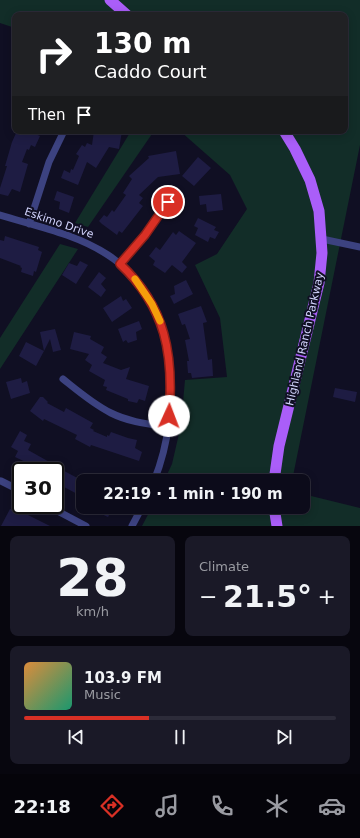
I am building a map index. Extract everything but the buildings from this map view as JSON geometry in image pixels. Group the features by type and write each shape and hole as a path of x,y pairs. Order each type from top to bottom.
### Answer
{"main road":[{"path":"110,0 124,12"},
{"name":"Highland Ranch Parkway","path":"275,474 279,446 322,270 322,239 319,211 310,180 296,149 286,134"},
{"path":"275,514 277,526"}],"street":[{"path":"29,224 49,162 63,134"},
{"path":"120,264 145,235 168,202"},
{"name":"Eskimo Drive","path":"0,215 85,242 120,264 144,289 155,309 168,352 170,383 168,427 164,451 156,474"},
{"path":"322,239 360,248"},
{"path":"63,379 97,405 112,413 138,422 168,427"},
{"path":"1,481 12,487"},
{"path":"63,514 86,526"},
{"path":"132,526 138,514"}],"green space":[{"path":"0,0 360,0 360,145 293,474 167,474 172,464 181,425 185,380 227,377 220,318 195,265 217,254 247,209 230,175 183,134 348,134 348,12 12,12 12,27 0,23"},
{"path":"129,134 152,134 88,227 75,223"},
{"path":"60,244 78,249 0,369 0,338"},
{"path":"310,496 360,508 360,526 142,526 148,514 310,514"}],"slow traffic":[{"path":"135,279 144,289 160,321"}],"route":[{"path":"168,202 145,235 120,264 144,289 162,326 168,352 170,383 169,416"}]}
